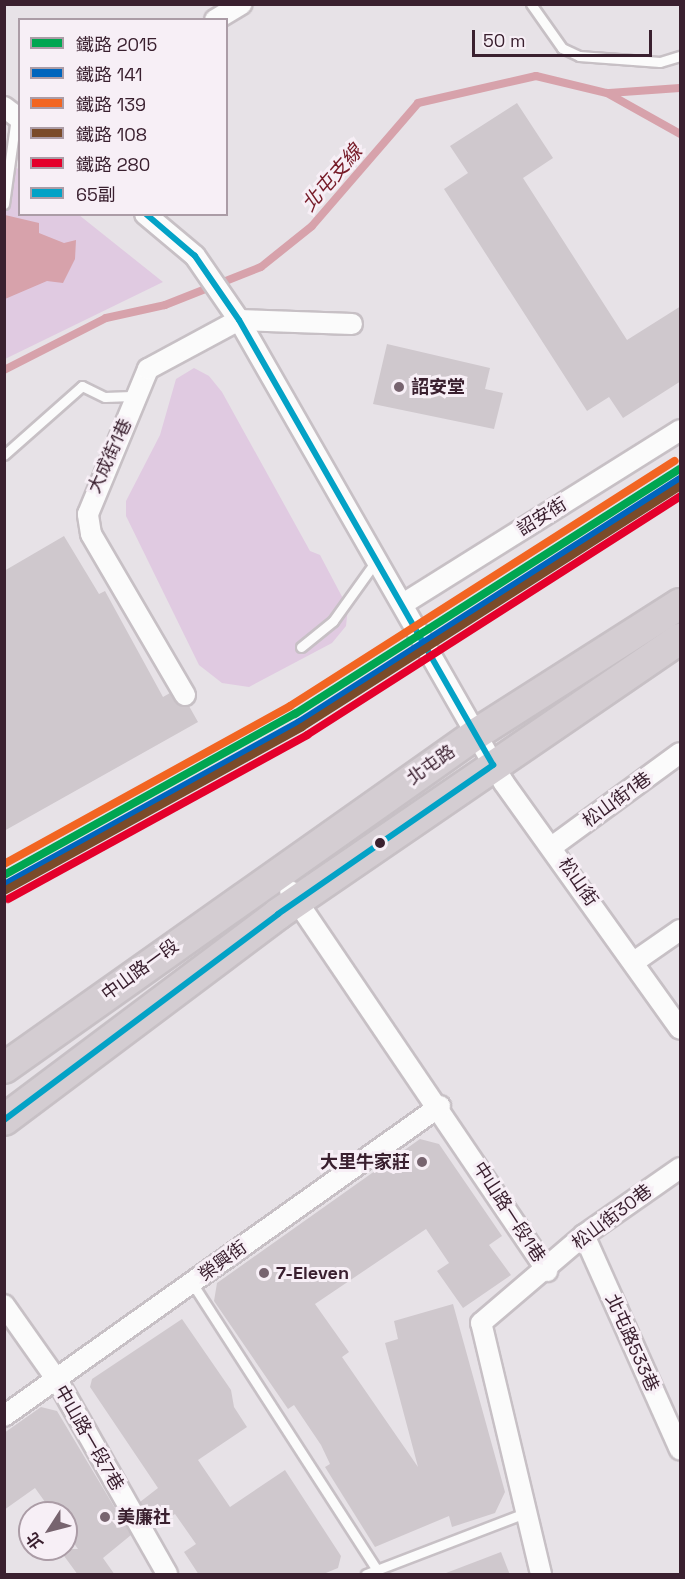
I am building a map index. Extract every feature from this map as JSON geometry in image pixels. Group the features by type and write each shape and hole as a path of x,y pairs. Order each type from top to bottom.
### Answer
{"main road":[{"name":"北屯路","path":"275,872 476,734 681,604"},
{"name":"北屯路","path":"297,901 493,765 681,639"},
{"name":"中山路一段","path":"4,1068 275,872"},
{"name":"中山路一段","path":"4,1120 297,901"}],"street":[{"path":"218,18 242,4"},
{"name":"松山街","path":"147,216 195,256 239,320 493,765 553,846 681,1029"},
{"path":"239,320 352,324"},
{"name":"大成街1巷","path":"185,695 91,534 88,514 90,496 138,396 147,369 239,320"},
{"name":"詔安街","path":"403,604 681,430"},
{"name":"松山街1巷","path":"553,846 681,753"},
{"name":"中山路一段1巷","path":"275,872 440,1106 547,1271 482,1323 540,1575"},
{"path":"634,962 681,930"},
{"name":"榮興街","path":"4,1416 440,1106"},
{"name":"松山街30巷","path":"547,1271 584,1235 681,1168"},
{"name":"北屯路533巷","path":"584,1235 681,1450"},
{"name":"中山路一段7巷","path":"4,1305 57,1380 167,1575"}],"lane":[{"path":"531,4 562,48 579,56 660,62 681,56"},
{"path":"4,204 11,186 13,116"},
{"path":"4,455 82,386 105,397 138,396"},
{"path":"301,647 333,621 377,559"},
{"path":"192,1283 377,1570"},
{"path":"366,1575 525,1514"}],"shaded area":[{"path":"4,164 18,169 18,216 80,216 163,282 5,359"},
{"path":"5,215 39,223 39,233 64,243 76,240 75,259 63,283 47,281 5,299"},
{"path":"194,368 209,376 222,392 310,551 320,555 348,608 346,626 332,643 249,687 222,683 199,665 126,516 126,501 160,435 176,379"}],"building":[{"path":"517,103 553,158 523,178 627,340 681,306 681,381 623,418 609,397 587,411 444,189 468,173 450,146"},
{"path":"387,344 490,368 485,389 503,393 494,429 373,404"},
{"path":"64,536 99,594 105,591 163,697 170,693 179,705 189,706 198,722 4,831 4,571"},
{"path":"420,1139 439,1144 502,1236 489,1245 511,1275 463,1308 437,1271 449,1263 426,1229 315,1304 349,1352 342,1357 418,1467 385,1343 398,1339 394,1321 453,1304 505,1492 495,1513 452,1527 449,1516 375,1547 325,1467 330,1464 321,1445 294,1405 288,1409 214,1301 217,1283"},
{"path":"182,1319 231,1390 234,1407 247,1427 198,1460 230,1507 285,1470 341,1556 338,1568 321,1575 199,1575 184,1552 196,1544 175,1514 162,1523 157,1516 151,1521 140,1502 158,1488 90,1387 92,1379"},
{"path":"41,1407 57,1411 131,1535 103,1558 115,1575 78,1575 68,1561 78,1561 78,1501 44,1501 35,1488 4,1510 4,1433"},
{"path":"501,1552 510,1575 447,1575 446,1573"}],"waterway":[{"name":"北屯支線","path":"4,370 106,318 165,305 261,267 312,226 418,103 536,76 607,93 680,134"},
{"path":"609,93 680,88"}],"rail line":[{"name":"139","path":"4,864 290,706 675,461"},
{"name":"2015","path":"4,875 295,714 680,469"},
{"name":"141","path":"8,883 300,722 680,479"},
{"name":"108","path":"4,891 302,727 680,486"},
{"name":"280","path":"8,899 307,735 680,496"}],"transit line":[{"name":"65副","path":"4,1120 278,914 493,765 239,320 195,256 148,216"}],"place":[{"name":"詔安堂","path":"399,387"},
{"name":"大里牛家莊","path":"422,1162"},
{"name":"7-Eleven","path":"264,1273"},
{"name":"美廉社","path":"105,1517"}]}
